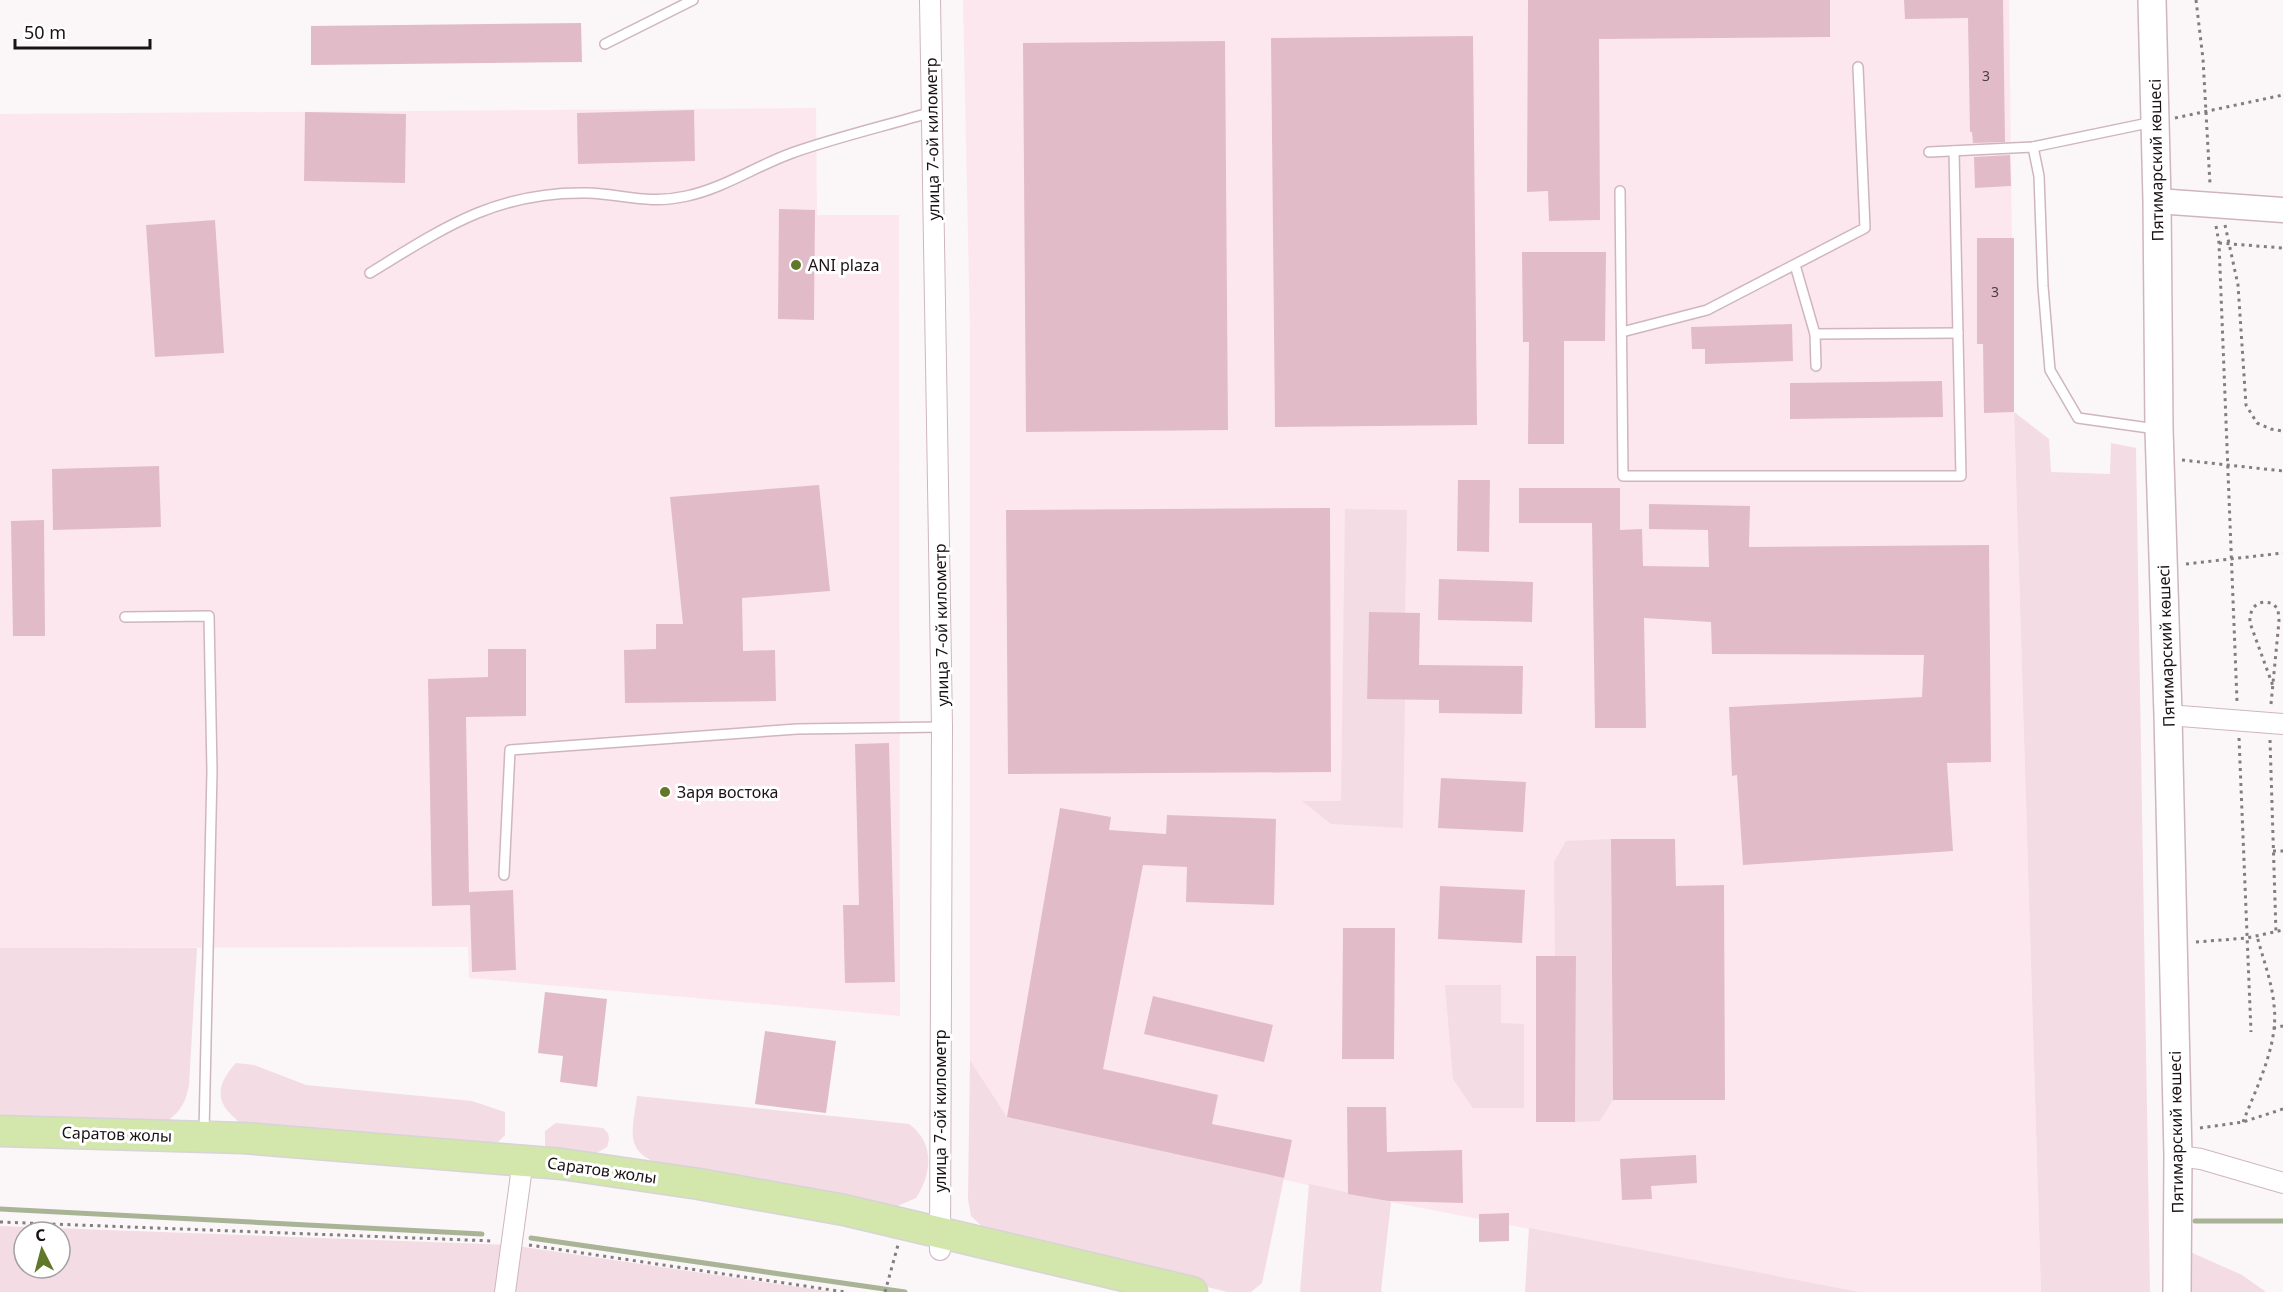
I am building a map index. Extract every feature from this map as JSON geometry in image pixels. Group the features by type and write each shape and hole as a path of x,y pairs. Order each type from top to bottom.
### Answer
{"main road":[{"name":"Пятимарский көшесі","path":"2152,0 2156,122 2159,429 2178,1156 2177,1292"},
{"name":"Саратов жолы","path":"0,1131 204,1137 521,1168 900,1241 940,1241 1192,1292"},
{"name":"Саратов жолы","path":"0,1150 232,1156 638,1174 760,1194 940,1241 1119,1292"}],"street":[{"name":"улица 7-ой километр","path":"930,0 942,728 940,1241"},
{"path":"2157,201 2283,210"},
{"path":"2168,715 2283,724"},
{"path":"2178,1156 2201,1159 2283,1183"},
{"path":"505,1292 521,1168"}],"lane":[{"path":"605,44 693,0"},
{"path":"1622,332 1707,310 1865,228 1858,67"},
{"path":"370,273 438,231 496,205 524,196 590,193 656,201 687,196 745,175 790,154 932,112"},
{"path":"1929,152 2032,147 2156,122"},
{"path":"2032,147 2039,176 2043,286 2050,370 2078,418 2159,429"},
{"path":"1620,191 1623,476 1961,476 1954,151"},
{"path":"1795,265 1815,334 1816,366"},
{"path":"1815,334 1958,333"},
{"path":"125,617 209,616 212,771 204,1137"},
{"path":"504,875 510,750 798,729 942,728"}],"path":[{"path":"2196,0 2219,243 2251,1032"},
{"path":"2156,122 2283,95"},
{"path":"2216,205 2230,244 2239,297 2246,405 2257,423 2283,431"},
{"path":"2219,243 2283,248"},
{"path":"2160,458 2283,471"},
{"path":"2163,567 2283,553"},
{"path":"2273,850 2283,851"},
{"path":"2173,944 2247,938 2283,930"},
{"path":"2244,1122 2268,1055 2273,1028 2273,995 2257,936"},
{"path":"2273,1028 2283,1026"},
{"path":"2177,1128 2208,1128 2244,1122 2283,1108"},
{"path":"0,1222 511,1242 845,1292"},
{"path":"885,1292 900,1241"}],"shaded area":[{"path":"963,0 2009,0 2014,412 2041,1292 1860,1292 1509,1225 1508,1213 1479,1214 1479,1219 1348,1194 1007,1117 970,1060 970,330"},
{"path":"816,108 817,215 899,215 900,1016 469,978 468,947 0,948 0,114"},
{"path":"2014,412 2049,439 2051,472 2110,474 2111,443 2136,448 2150,1292 2041,1292"},
{"path":"1345,509 1407,510 1405,613 1369,612 1367,698 1405,699 1403,828 1331,824 1302,801 1341,801"},
{"path":"1611,839 1613,1100 1600,1121 1575,1122 1576,957 1555,956 1554,862 1566,841"},
{"path":"0,948 197,948 189,1085 183,1104 176,1114 159,1126 0,1121"},
{"path":"1445,985 1501,985 1501,1023 1524,1024 1524,1108 1473,1108 1453,1079"},
{"path":"970,1060 1007,1117 1284,1178 1262,1283 1251,1292 1228,1292 992,1236 971,1216 968,1199"},
{"path":"236,1063 254,1065 306,1085 472,1101 505,1112 505,1135 498,1142 460,1145 249,1129 231,1114 222,1100 223,1083"},
{"path":"637,1096 909,1124 923,1140 927,1149 928,1169 916,1198 895,1207 667,1167 643,1155 634,1141 633,1122"},
{"path":"556,1123 603,1128 609,1136 607,1147 593,1155 547,1150 545,1131"},
{"path":"1309,1184 1391,1202 1381,1291 1383,1292 1300,1292"},
{"path":"0,1226 12,1226 12,1280 72,1280 72,1229 510,1245 833,1292 0,1292"},
{"path":"1529,1228 1860,1292 1525,1292"},
{"path":"2188,1251 2242,1275 2266,1292 2189,1292"}],"building":[{"path":"1528,0 1830,0 1830,37 1599,39 1600,220 1549,221 1548,191 1527,192"},
{"path":"1904,0 2003,0 2005,142 1973,143 1972,132 1970,132 1968,18 1905,19"},
{"path":"581,23 582,62 311,65 311,26"},
{"path":"1473,36 1477,425 1275,427 1271,38"},
{"path":"1225,41 1228,430 1026,432 1023,43"},
{"path":"694,110 695,161 578,164 577,113"},
{"path":"305,112 406,114 405,183 304,181"},
{"path":"2010,155 2011,186 1975,188 1974,157"},
{"name":"ANI plaza","path":"779,209 815,210 814,320 778,319"},
{"path":"215,220 224,353 155,357 146,225"},
{"path":"1977,238 2014,238 2014,412 1984,413 1983,344 1977,344"},
{"path":"1522,252 1606,252 1605,341 1564,341 1564,444 1528,444 1529,342 1523,342"},
{"path":"1792,324 1793,361 1705,364 1705,349 1692,349 1691,327"},
{"path":"1942,381 1943,417 1790,419 1790,383"},
{"path":"159,466 161,527 53,530 52,469"},
{"path":"1458,480 1490,480 1489,552 1457,551"},
{"path":"819,485 830,591 742,598 743,651 775,650 776,701 625,703 624,650 656,649 656,624 683,624 670,497"},
{"path":"1519,488 1620,488 1620,530 1642,529 1643,566 1709,567 1708,530 1649,529 1649,504 1750,506 1749,547 1989,545 1991,762 1947,763 1953,851 1743,865 1737,775 1732,776 1729,707 1922,697 1924,655 1712,654 1711,622 1644,618 1646,728 1595,728 1592,523 1519,523"},
{"path":"1330,508 1331,772 1008,774 1006,510"},
{"path":"44,520 45,636 13,636 11,521"},
{"path":"1439,579 1533,582 1532,622 1438,620"},
{"path":"1369,612 1420,613 1419,665 1523,666 1522,714 1439,713 1439,700 1367,699"},
{"path":"488,649 526,649 526,716 466,717 469,892 513,890 516,970 472,972 470,905 432,906 428,679 488,677"},
{"path":"889,743 895,982 845,983 843,905 859,905 855,744"},
{"path":"1441,778 1526,782 1523,832 1438,828"},
{"path":"1060,808 1111,817 1109,830 1166,834 1167,815 1276,819 1274,905 1186,902 1187,867 1143,865 1103,1069 1218,1095 1212,1124 1292,1140 1284,1178 1007,1117"},
{"path":"1611,839 1675,839 1676,886 1724,885 1725,1100 1613,1100"},
{"path":"1440,886 1525,890 1522,943 1438,939"},
{"path":"1343,928 1395,928 1394,1059 1342,1059"},
{"path":"1536,956 1576,956 1575,1122 1536,1122"},
{"path":"545,992 607,999 597,1087 560,1082 563,1056 538,1053"},
{"path":"1153,996 1273,1025 1264,1062 1144,1034"},
{"path":"765,1031 836,1041 826,1113 755,1104"},
{"path":"1347,1107 1386,1107 1387,1152 1462,1150 1463,1203 1388,1201 1348,1194"},
{"path":"1696,1155 1697,1183 1651,1186 1652,1199 1622,1200 1620,1159"},
{"path":"1509,1213 1509,1241 1479,1242 1479,1214"}],"waterway":[{"path":"0,1209 482,1234"},
{"path":"2195,1221 2283,1221"},
{"path":"531,1238 905,1292"}],"place":[{"name":"ANI plaza","path":"796,265"},
{"name":"Заря востока","path":"665,792"}]}
